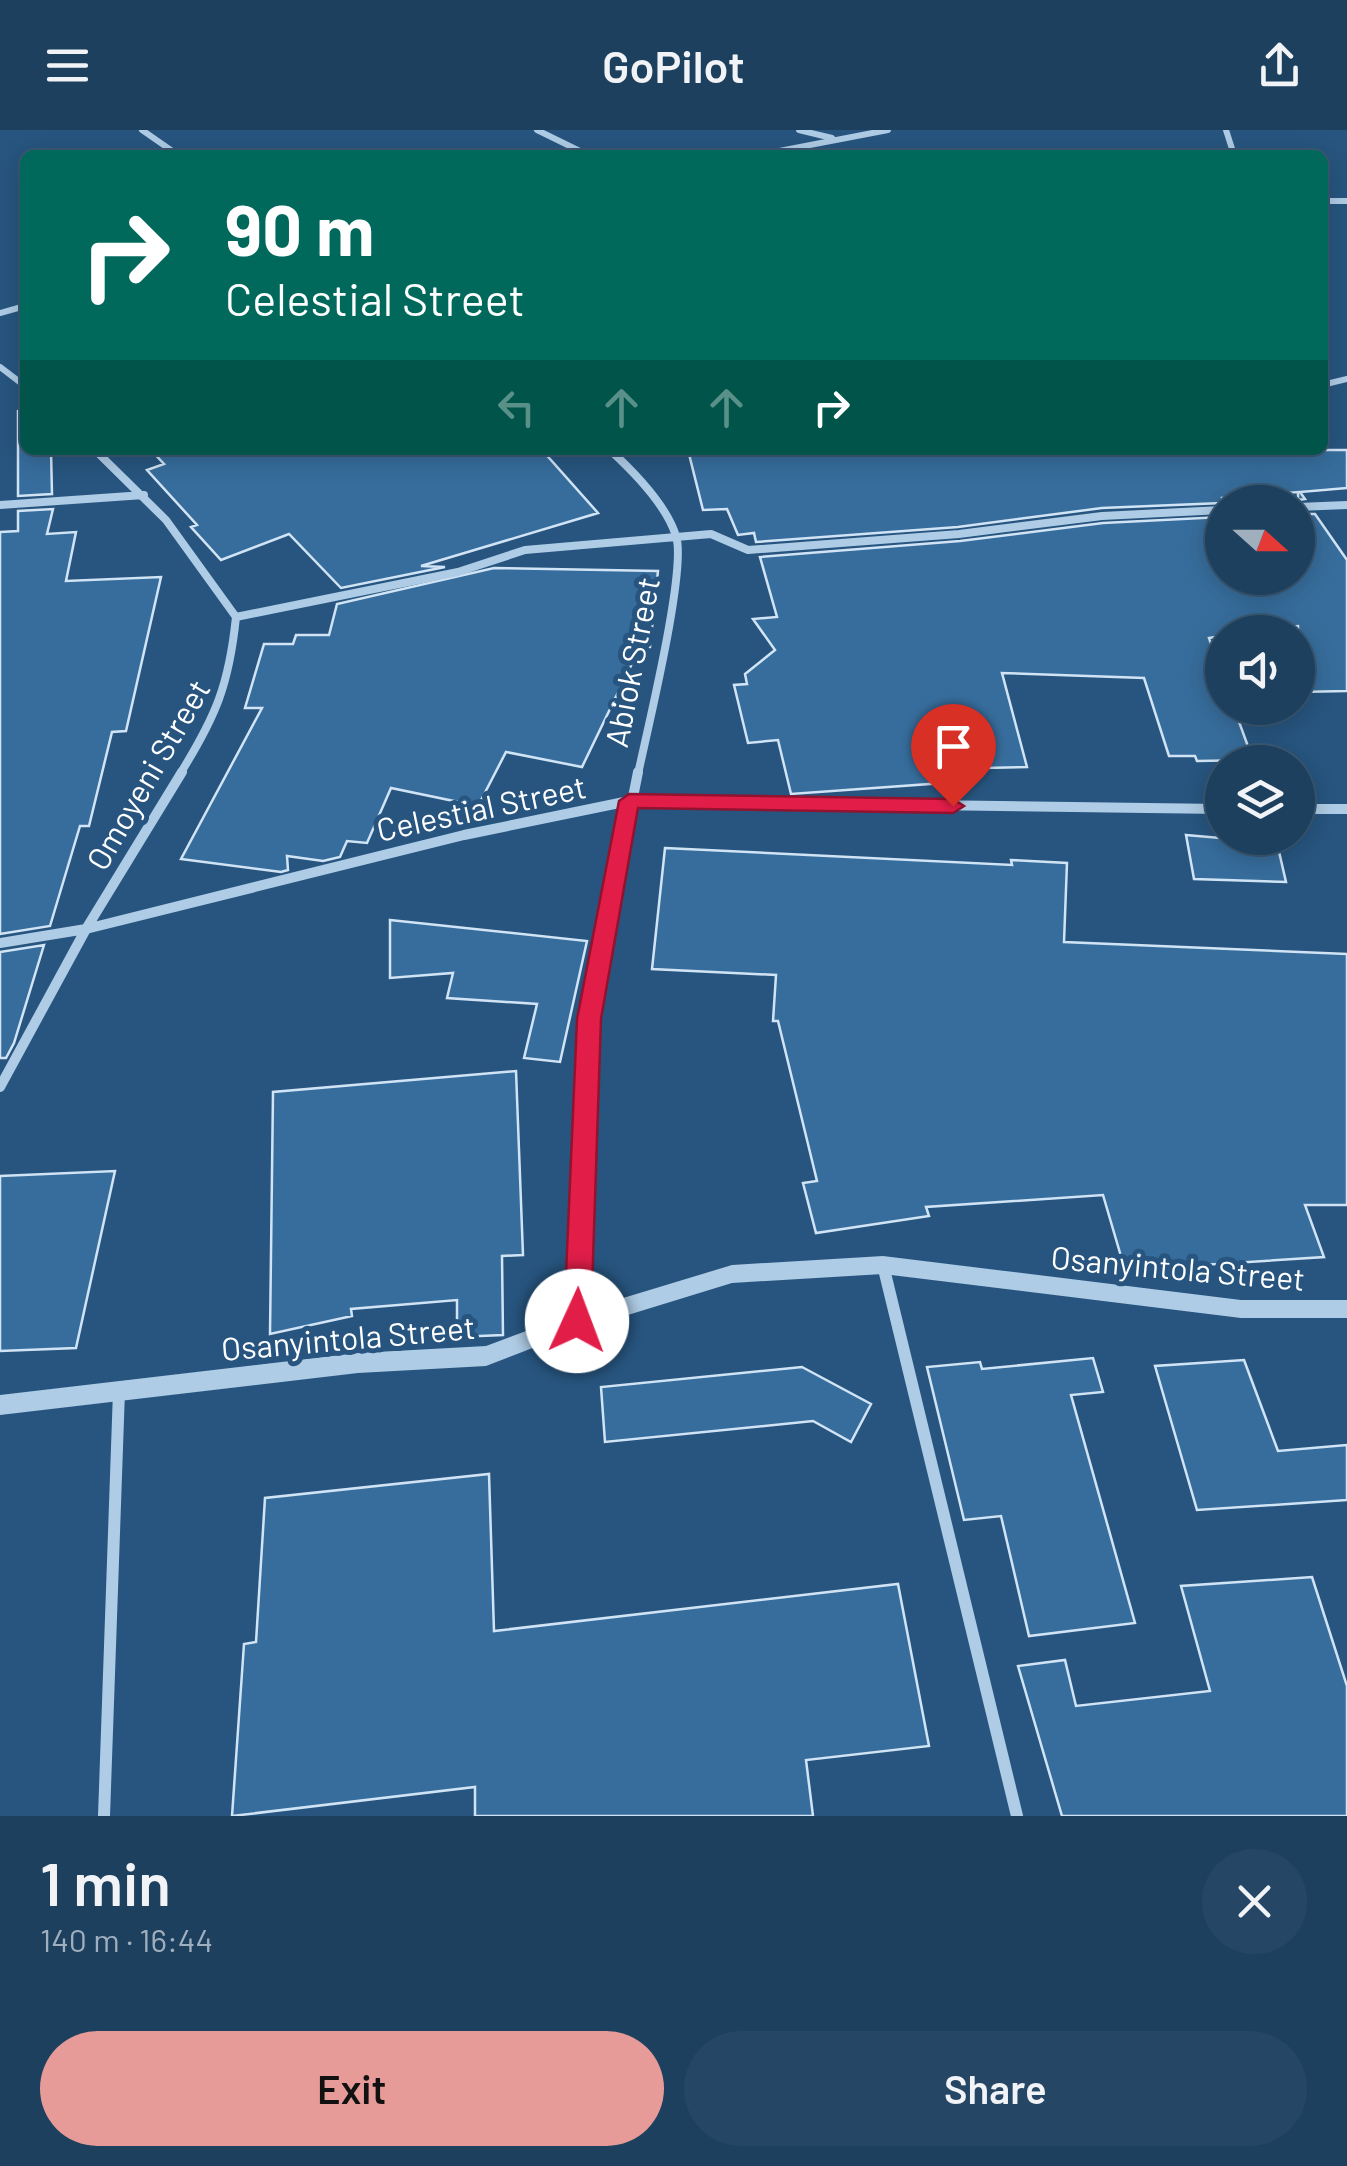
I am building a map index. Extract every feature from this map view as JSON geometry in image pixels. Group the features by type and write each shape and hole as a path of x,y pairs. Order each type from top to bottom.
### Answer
{"street":[{"path":"142,130 171,150"},
{"path":"537,130 578,150"},
{"path":"800,130 836,140"},
{"path":"784,150 888,130"},
{"path":"0,367 20,382"},
{"path":"100,455 144,495 236,617 458,572 525,550 711,534 748,550 958,534 1102,516 1205,511"},
{"name":"Abiok Street","path":"577,1321 589,1019 629,801 674,593 677,537 638,476 615,455"},
{"path":"0,505 144,495"},
{"path":"1315,506 1347,505"},
{"name":"Omoyeni Street","path":"0,1088 86,929 210,727 230,676 236,617"},
{"name":"Celestial Street","path":"0,943 86,929 464,834 629,801 1205,809"},
{"path":"1315,809 1347,809"},
{"path":"883,1265 1017,1816"},
{"name":"Osanyintola Street","path":"0,1405 358,1363 486,1356 577,1321 732,1274 883,1265 1241,1309 1347,1310"},
{"path":"104,1816 119,1391"}],"building":[{"path":"18,411 20,455 51,455 52,494 18,496"},
{"path":"1328,450 1347,450 1347,488 1315,491 1315,485 1205,485 1205,504 1102,508 958,527 756,542 754,533 738,535 727,509 703,510 689,455 1328,455"},
{"path":"156,455 546,455 598,513 421,566 445,567 341,588 289,534 221,560 191,527 197,525 147,470 164,464"},
{"path":"53,509 47,534 76,532 66,581 161,577 126,731 112,732 89,826 80,826 50,926 0,934 0,532 18,531 18,511"},
{"path":"1315,514 1347,560 1347,691 1315,692 1315,615 1205,615 1205,725 1240,725 1248,745 1205,745 1205,761 1197,761 1195,756 1169,756 1144,678 1002,673 1027,767 938,769 943,783 791,794 778,740 748,743 734,685 747,684 745,674 775,650 753,619 777,617 760,557 960,541 1103,523 1205,518 1205,595 1315,595"},
{"path":"494,568 658,571 650,647 640,647 582,767 506,752 478,806 391,788 367,843 347,841 340,857 323,861 287,856 288,870 281,872 181,859 262,708 245,708 264,644 293,644 296,635 329,635 337,604"},
{"path":"1186,835 1205,837 1205,855 1280,855 1286,882 1194,879"},
{"path":"665,848 1012,865 1011,860 1067,863 1064,942 1347,954 1347,1205 1305,1205 1324,1257 1125,1270 1103,1195 926,1207 929,1216 816,1233 803,1183 817,1181 778,1021 773,1021 776,975 652,969"},
{"path":"390,920 587,941 560,1062 524,1058 537,1004 447,998 453,973 390,978"},
{"path":"44,945 14,1043 6,1058 0,1058 0,952"},
{"path":"516,1071 523,1255 502,1256 503,1335 457,1337 457,1300 351,1309 352,1316 270,1334 273,1092"},
{"path":"115,1171 76,1348 0,1351 0,1176"},
{"path":"1093,1358 1103,1392 1071,1395 1135,1623 1029,1636 1001,1516 964,1520 927,1367 980,1362 982,1369"},
{"path":"1244,1360 1278,1451 1347,1445 1347,1500 1197,1510 1155,1366"},
{"path":"802,1367 871,1404 851,1442 813,1421 605,1442 601,1387"},
{"path":"489,1474 494,1631 898,1584 929,1746 806,1760 813,1816 475,1816 475,1787 232,1816 244,1644 256,1642 265,1498"},
{"path":"1312,1577 1347,1686 1347,1816 1062,1816 1018,1666 1065,1660 1076,1706 1210,1691 1181,1586"}],"route":[{"path":"577,1321 589,1019 629,801 953,806"}]}
